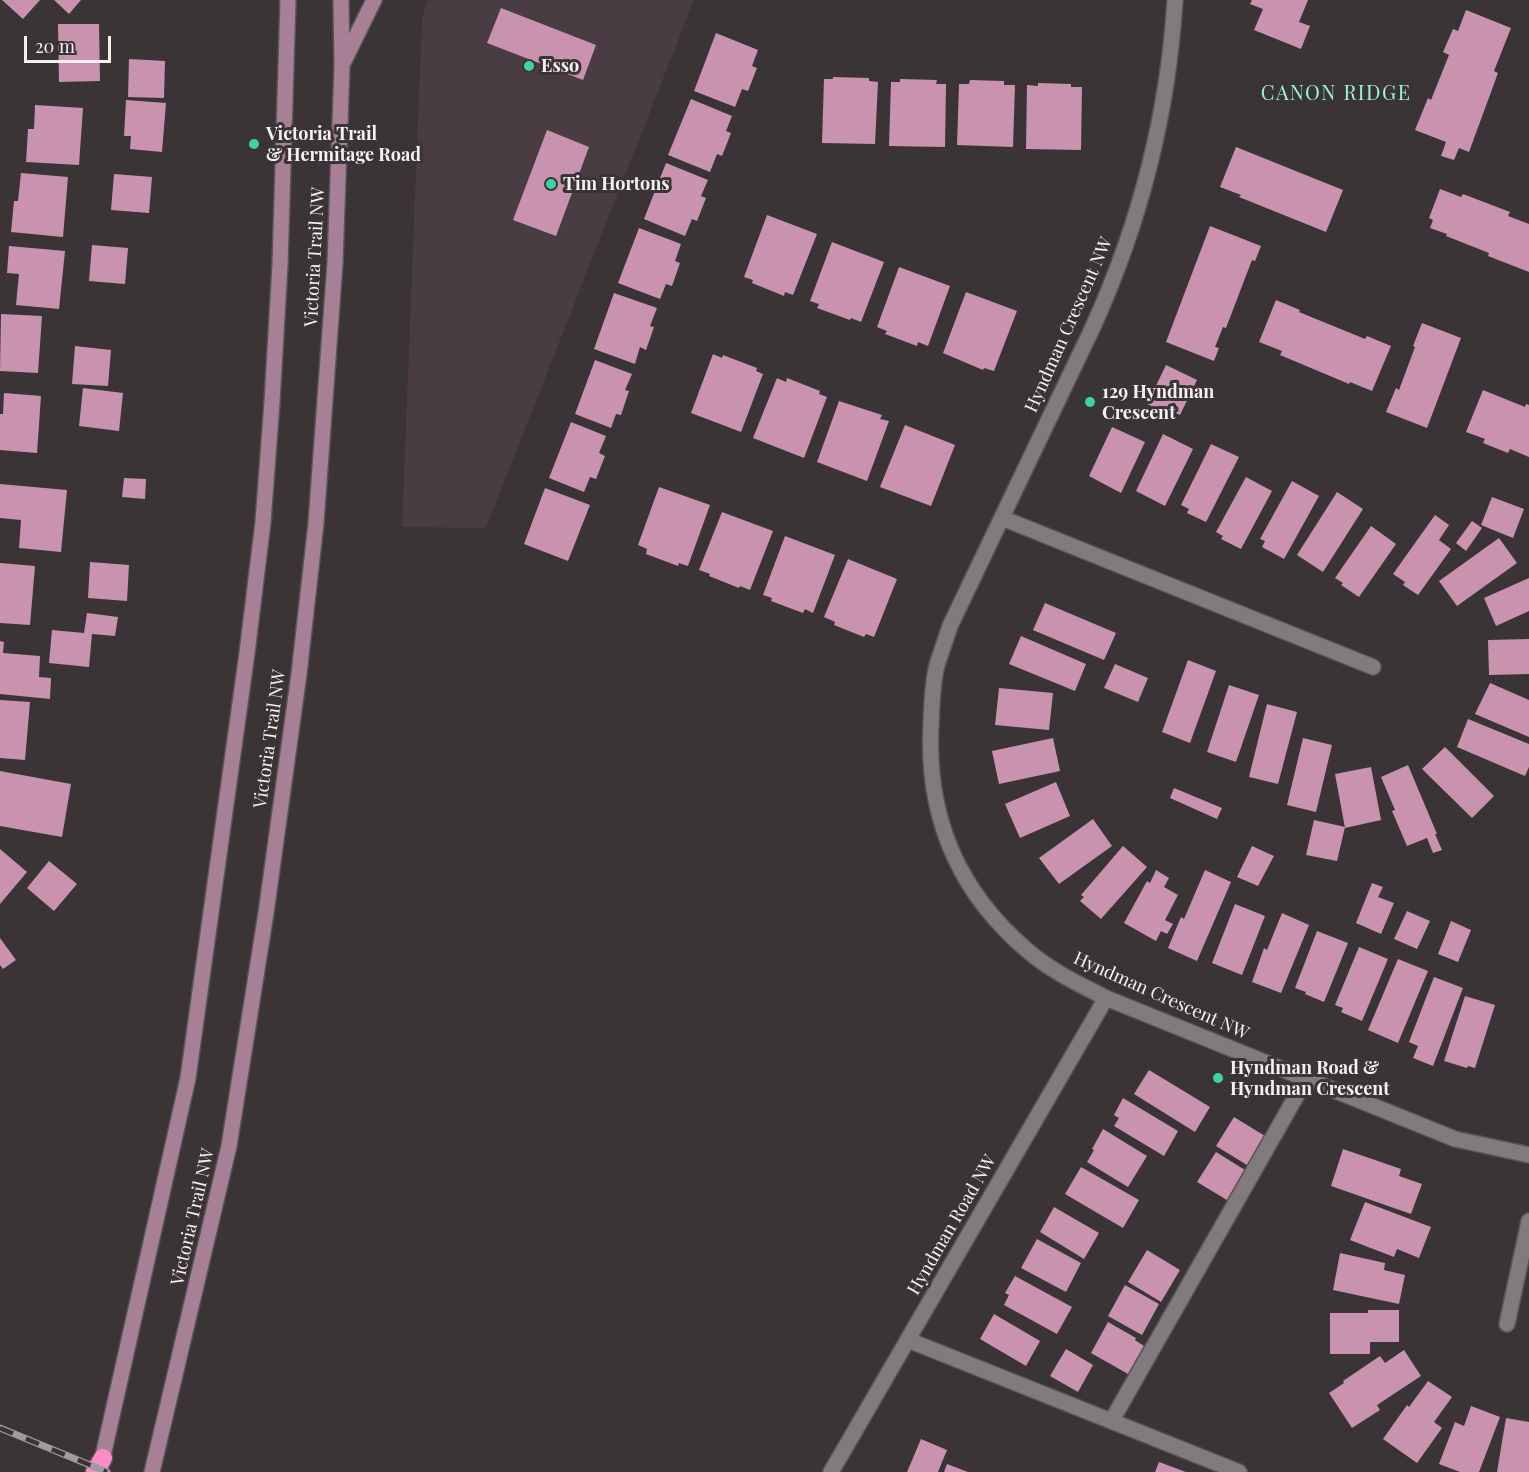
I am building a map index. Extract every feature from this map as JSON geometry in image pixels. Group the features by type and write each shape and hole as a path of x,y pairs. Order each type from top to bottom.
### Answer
{"main road":[{"path":"279,0 288,21"},
{"name":"Victoria Trail NW","path":"99,1467 188,1078 248,653 263,522 272,402 280,266 288,0"},
{"name":"Victoria Trail NW","path":"152,1472 229,1146 266,913 297,686 316,524 325,422 335,263 342,0"},
{"path":"342,66 374,0"}],"street":[{"name":"Hyndman Crescent NW","path":"1175,0 1167,80 1158,129 1123,253 1109,292 951,626 937,666 929,750 939,821 952,856 999,923 1028,951 1064,976 1106,998 1455,1139 1529,1155"},
{"path":"1002,518 1373,667"},
{"name":"Hyndman Road NW","path":"831,1472 1106,998"},
{"path":"1112,1420 1306,1079"},
{"path":"1507,1324 1529,1221"},
{"path":"908,1340 1239,1472"}],"shaded area":[{"path":"428,0 694,0 486,528 402,527 422,18"}],"building":[{"path":"2,0 40,0 23,19"},
{"path":"54,0 81,0 69,14"},
{"path":"1252,0 1308,0 1299,22 1310,26 1301,49 1254,30 1263,9 1250,4"},
{"path":"501,8 596,45 583,80 487,43"},
{"path":"1466,10 1511,28 1494,71 1498,73 1469,152 1459,148 1454,160 1441,156 1446,142 1415,130 1428,98 1431,100 1449,55 1443,52 1453,29 1458,31"},
{"path":"58,24 99,24 100,81 59,82"},
{"path":"716,33 758,50 752,66 757,68 748,91 742,89 735,107 694,91"},
{"path":"129,59 165,61 164,98 128,97"},
{"path":"833,77 869,78 869,81 878,82 875,144 822,143 824,79 833,79"},
{"path":"900,79 937,80 936,84 946,84 945,147 889,146 891,82 900,82"},
{"path":"970,80 1004,81 1004,85 1015,85 1013,147 957,145 959,84 969,84"},
{"path":"1038,83 1071,84 1071,87 1082,87 1081,150 1026,149 1027,85 1038,86"},
{"path":"691,99 732,116 726,131 731,133 722,156 717,154 710,172 668,155"},
{"path":"126,100 166,103 162,152 130,149 131,136 124,136"},
{"path":"35,105 83,108 79,165 26,162 28,129 34,129"},
{"name":"Tim Hortons","path":"547,130 589,147 556,236 513,220"},
{"path":"1236,147 1343,190 1326,232 1220,187"},
{"path":"666,163 708,180 701,196 706,198 697,221 692,219 685,236 644,219"},
{"path":"21,173 68,177 63,237 11,232 14,201 18,201"},
{"path":"114,174 152,177 149,213 111,210"},
{"path":"1440,189 1461,197 1463,194 1510,212 1508,216 1529,224 1529,272 1488,256 1489,253 1430,228 1433,220 1429,218"},
{"path":"767,215 817,234 793,295 785,292 784,296 752,283 753,280 744,277"},
{"path":"1210,226 1261,246 1255,261 1252,260 1226,328 1223,327 1215,347 1219,348 1214,361 1166,342"},
{"path":"639,228 681,244 675,261 680,263 672,286 666,284 660,299 618,283"},
{"path":"832,242 884,262 861,322 817,308 819,304 810,301"},
{"path":"92,245 128,248 125,284 89,281"},
{"path":"9,246 65,251 59,309 16,305 19,274 7,273"},
{"path":"899,267 950,286 928,346 918,342 917,346 885,334 887,331 877,327"},
{"path":"966,292 1017,311 994,371 984,368 983,370 943,353"},
{"path":"614,293 657,308 650,326 654,327 646,350 640,347 635,364 594,349"},
{"path":"1276,300 1365,339 1367,336 1391,346 1372,391 1350,382 1349,384 1280,355 1282,351 1259,342"},
{"path":"1,314 42,316 38,373 0,371"},
{"path":"1422,323 1461,338 1427,428 1386,412 1396,388 1399,390"},
{"path":"75,346 111,350 108,386 72,384"},
{"path":"713,354 722,358 723,355 757,368 756,371 763,374 741,432 691,413"},
{"path":"595,360 632,374 625,390 629,391 621,415 616,414 611,428 575,414"},
{"path":"1166,365 1197,380 1180,415 1160,406 1158,409 1147,404"},
{"path":"777,378 786,382 787,378 820,391 819,394 827,397 804,458 753,438"},
{"path":"83,388 123,393 119,431 79,426"},
{"path":"1483,390 1525,407 1526,404 1529,405 1529,457 1510,449 1508,453 1483,443 1485,439 1466,432"},
{"path":"4,393 41,396 37,453 0,450 0,414 3,414"},
{"path":"839,401 882,415 880,419 889,421 867,481 817,462"},
{"path":"571,422 606,436 599,453 605,456 596,479 590,477 584,492 549,478"},
{"path":"905,425 955,445 931,506 880,487"},
{"path":"1112,427 1145,442 1121,493 1089,476"},
{"path":"1163,434 1193,449 1165,506 1136,491"},
{"path":"1211,444 1239,457 1206,522 1187,513 1189,509 1181,505"},
{"path":"1246,477 1272,491 1241,549 1221,539 1223,536 1216,532"},
{"path":"124,478 146,479 145,499 122,497"},
{"path":"1292,481 1319,496 1284,559 1262,547 1265,541 1260,539"},
{"path":"0,484 67,490 61,552 19,548 21,520 0,518"},
{"path":"659,487 710,505 688,566 679,563 678,566 646,554 647,549 638,545"},
{"path":"545,488 590,505 568,561 524,544"},
{"path":"1337,492 1363,509 1323,572 1297,555"},
{"path":"1492,497 1524,509 1513,538 1481,525"},
{"path":"722,512 773,531 750,590 740,586 739,588 699,570"},
{"path":"1435,515 1449,525 1439,540 1451,549 1418,595 1403,585 1405,582 1393,574"},
{"path":"1472,521 1482,528 1466,551 1456,543"},
{"path":"1371,526 1396,544 1359,597 1335,578"},
{"path":"785,536 835,555 813,613 805,609 803,613 771,601 772,598 763,595"},
{"path":"1499,538 1517,563 1457,606 1439,581"},
{"path":"848,559 897,579 874,637 866,634 864,637 834,625 835,622 824,617"},
{"path":"90,562 129,565 127,601 88,598"},
{"path":"0,563 35,566 30,625 0,623"},
{"path":"1529,578 1529,611 1496,626 1484,598"},
{"path":"1045,603 1116,633 1104,660 1033,630"},
{"path":"87,613 118,617 115,636 92,634 89,667 49,663 52,630 84,633"},
{"path":"1021,636 1086,664 1075,691 1009,664"},
{"path":"1529,639 1529,674 1489,675 1488,640"},
{"path":"0,641 4,642 3,653 40,656 39,677 51,678 50,699 0,694"},
{"path":"1188,660 1216,671 1190,743 1162,732"},
{"path":"1115,664 1148,678 1138,702 1104,688"},
{"path":"1490,683 1529,700 1529,737 1475,714"},
{"path":"1229,685 1259,695 1236,762 1207,752"},
{"path":"999,688 1053,693 1049,730 995,725"},
{"path":"0,700 30,702 25,760 0,758"},
{"path":"1267,704 1297,712 1278,784 1249,777"},
{"path":"1468,719 1529,744 1529,767 1525,776 1457,747"},
{"path":"1053,738 1060,771 999,784 992,751"},
{"path":"1303,738 1332,745 1316,812 1287,805"},
{"path":"1445,747 1494,796 1472,818 1422,769"},
{"path":"1408,765 1442,850 1433,853 1427,838 1407,846 1392,811 1395,810 1381,777"},
{"path":"1371,767 1381,820 1345,828 1335,774"},
{"path":"0,771 71,784 62,837 0,826"},
{"path":"1056,782 1070,816 1020,838 1005,804"},
{"path":"1174,788 1222,808 1217,819 1170,798"},
{"path":"1093,819 1112,846 1059,884 1039,858"},
{"path":"1314,820 1345,827 1337,861 1306,855"},
{"path":"1123,846 1147,867 1101,919 1080,901 1084,897 1081,895"},
{"path":"1252,846 1274,856 1258,886 1237,877"},
{"path":"0,849 27,872 0,904"},
{"path":"49,861 77,884 54,911 27,888"},
{"path":"1156,870 1169,878 1164,887 1178,895 1165,920 1173,924 1167,934 1161,931 1156,941 1124,923 1147,881 1150,883"},
{"path":"1205,870 1231,882 1197,961 1168,948 1181,917 1184,919"},
{"path":"1372,883 1383,887 1378,897 1394,903 1381,934 1356,923"},
{"path":"1235,904 1265,916 1242,975 1212,963"},
{"path":"1407,911 1430,921 1417,949 1394,939"},
{"path":"1282,913 1309,925 1281,993 1252,982 1264,948 1267,950"},
{"path":"1451,921 1471,930 1458,962 1438,954"},
{"path":"1317,931 1348,943 1324,1002 1295,988"},
{"path":"0,938 16,960 3,969 0,965"},
{"path":"1359,947 1388,959 1362,1021 1341,1012 1343,1008 1335,1005"},
{"path":"1398,959 1428,971 1398,1043 1368,1030"},
{"path":"1434,977 1463,988 1433,1066 1413,1058 1418,1046 1409,1042"},
{"path":"1465,996 1495,1005 1475,1068 1444,1061"},
{"path":"1149,1070 1210,1107 1195,1132 1134,1094"},
{"path":"1123,1098 1178,1131 1164,1156 1114,1126 1119,1118 1114,1115"},
{"path":"1234,1117 1265,1136 1247,1165 1216,1146"},
{"path":"1103,1129 1147,1156 1128,1187 1087,1162"},
{"path":"1343,1149 1401,1169 1399,1176 1422,1184 1411,1214 1331,1186"},
{"path":"1216,1152 1245,1170 1227,1200 1197,1182"},
{"path":"1081,1167 1139,1200 1123,1228 1065,1194"},
{"path":"1365,1202 1431,1227 1419,1258 1397,1249 1394,1257 1350,1240"},
{"path":"1054,1207 1099,1233 1084,1259 1040,1232"},
{"path":"1037,1239 1081,1263 1066,1292 1021,1268"},
{"path":"1147,1250 1180,1270 1161,1302 1128,1282"},
{"path":"1340,1253 1385,1263 1384,1270 1405,1275 1399,1304 1333,1290"},
{"path":"1015,1276 1072,1307 1057,1334 1004,1305 1009,1295 1005,1293"},
{"path":"1125,1285 1159,1304 1142,1335 1108,1316"},
{"path":"1368,1310 1399,1310 1399,1342 1370,1342 1370,1354 1330,1354 1330,1313 1368,1313"},
{"path":"994,1314 1040,1341 1026,1366 980,1339"},
{"path":"1108,1322 1136,1338 1135,1340 1144,1346 1128,1374 1091,1353"},
{"path":"1066,1349 1093,1365 1078,1392 1050,1376"},
{"path":"1404,1350 1421,1376 1377,1405 1380,1410 1352,1428 1329,1393 1380,1356 1385,1363"},
{"path":"1428,1381 1452,1397 1434,1422 1442,1428 1417,1463 1383,1439 1407,1405 1409,1407"},
{"path":"1471,1406 1500,1417 1479,1472 1460,1472 1439,1464 1455,1422 1464,1426"},
{"path":"1506,1418 1529,1422 1529,1472 1497,1472"},
{"path":"921,1439 947,1450 938,1472 907,1472"},
{"path":"1159,1462 1186,1472 1155,1472"},
{"path":"947,1464 968,1472 944,1472"}],"railway":[{"path":"0,1428 107,1472"}],"place":[{"name":"Esso","path":"529,66"},
{"name":"Victoria Trail & Hermitage Road","path":"254,144"},
{"name":"Tim Hortons","path":"551,184"},
{"name":"129 Hyndman Crescent","path":"1090,402"},
{"name":"Hyndman Road & Hyndman Crescent","path":"1218,1078"}],"district":[{"name":"CANON RIDGE","path":"1336,94"}]}
